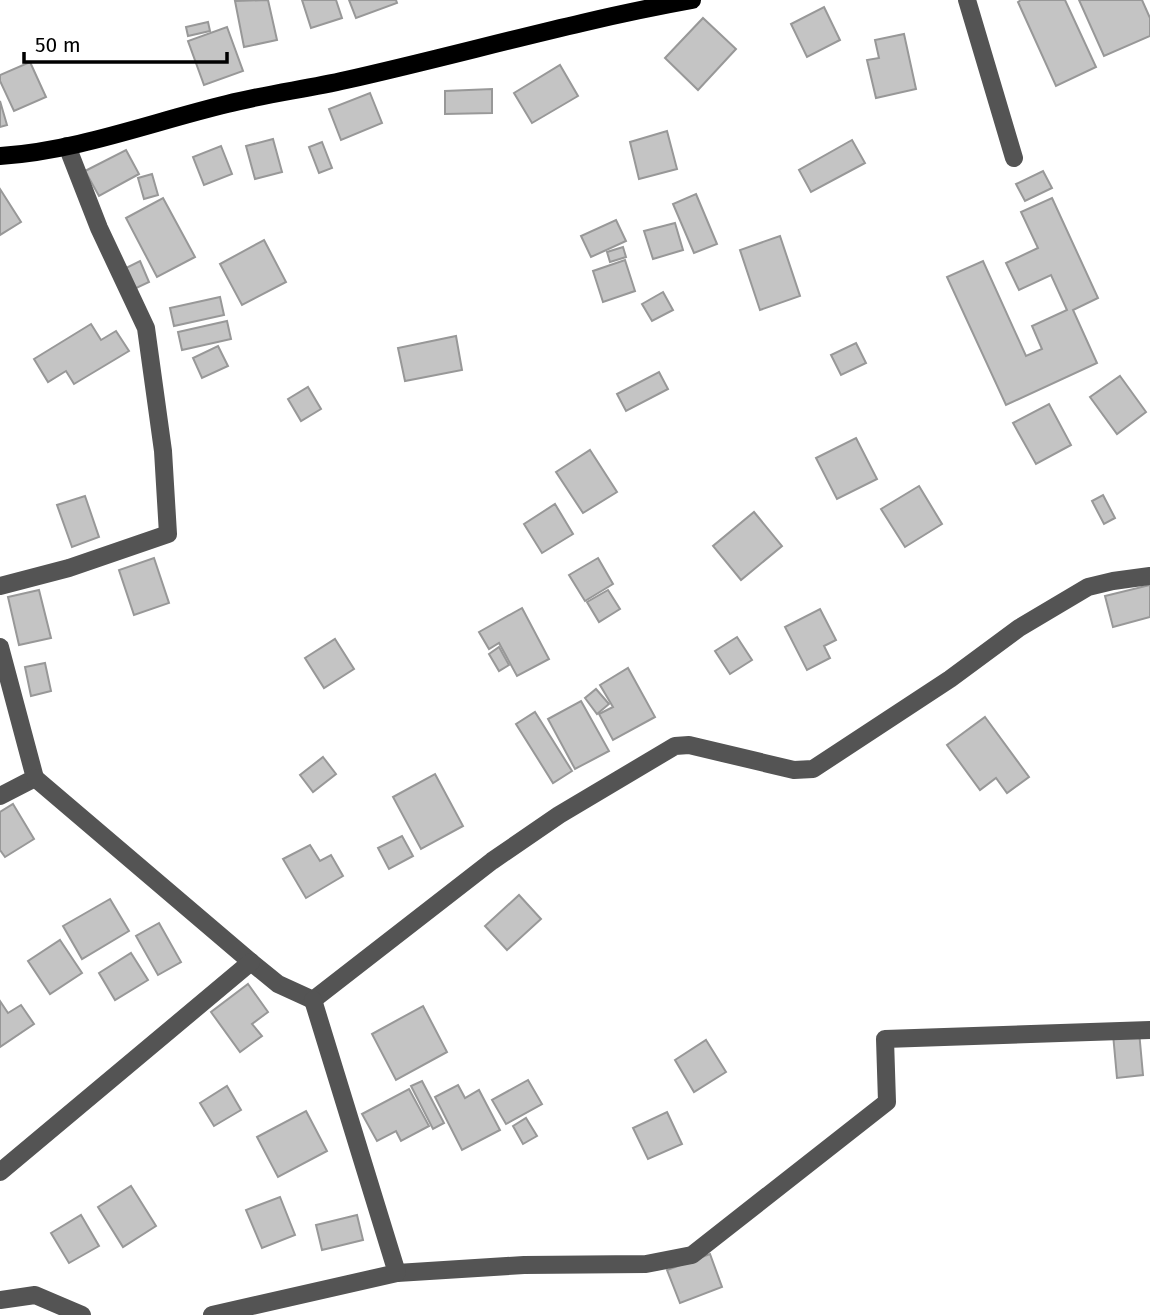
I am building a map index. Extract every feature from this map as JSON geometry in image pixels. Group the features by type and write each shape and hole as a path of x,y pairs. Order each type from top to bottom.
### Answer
{"main road":[{"path":"0,156 22,155 67,146 264,95 344,81 598,18 692,0"}],"street":[{"path":"967,0 1014,158"},
{"path":"0,586 69,568 168,534 163,450 146,328 99,228 67,146"},
{"path":"313,1000 504,853 559,815 675,746 688,745 794,770 813,769 950,680 1019,628 1088,587 1150,576"},
{"path":"0,647 35,778 278,984 313,1000 397,1273"},
{"path":"0,796 35,778"},
{"path":"0,1172 251,962"},
{"path":"212,1315 397,1273 524,1265 646,1264 692,1255 887,1102 886,1039 1150,1030"},
{"path":"0,1300 35,1295 82,1315"}],"building":[{"path":"268,0 277,40 244,47 235,1"},
{"path":"302,0 336,0 342,18 311,28"},
{"path":"349,0 396,0 397,3 356,18"},
{"path":"1065,0 1096,67 1056,86 1018,2"},
{"path":"1079,0 1142,0 1150,18 1150,36 1104,56"},
{"path":"824,7 840,40 807,57 791,24"},
{"path":"703,18 736,49 698,90 665,58"},
{"path":"208,22 210,31 188,36 186,27"},
{"path":"227,27 243,71 204,85 188,41"},
{"path":"904,34 916,89 876,98 867,60 879,58 875,40"},
{"path":"30,62 46,97 14,111 0,81 0,75"},
{"path":"560,65 578,96 532,123 514,93"},
{"path":"492,89 492,113 445,114 445,91"},
{"path":"370,93 382,123 341,140 329,109"},
{"path":"0,101 7,125 0,127"},
{"path":"667,131 677,169 639,179 630,142"},
{"path":"273,139 282,172 255,179 246,146"},
{"path":"852,140 865,163 811,192 799,170"},
{"path":"322,142 332,168 319,173 309,147"},
{"path":"221,146 232,174 204,185 193,157"},
{"path":"126,150 139,174 99,196 85,171"},
{"path":"1043,171 1052,188 1025,201 1016,184"},
{"path":"152,174 158,195 144,199 138,178"},
{"path":"0,189 21,222 0,235"},
{"path":"696,194 717,244 694,253 673,204"},
{"path":"163,198 195,257 157,277 126,218"},
{"path":"1052,198 1098,298 1073,310 1097,363 1006,405 947,277 983,261 1026,356 1042,349 1032,326 1067,310 1051,275 1019,290 1006,263 1038,248 1021,212"},
{"path":"616,220 626,241 591,257 581,236"},
{"path":"675,223 683,250 653,259 644,231"},
{"path":"780,236 800,296 760,310 740,250"},
{"path":"264,240 286,282 242,305 220,264"},
{"path":"623,247 626,257 610,262 607,252"},
{"path":"625,260 635,291 603,302 593,271"},
{"path":"140,261 149,282 130,291 120,271"},
{"path":"663,292 673,310 652,321 642,304"},
{"path":"220,297 224,315 174,326 170,308"},
{"path":"227,321 231,339 182,350 178,332"},
{"path":"91,324 101,340 116,331 129,351 74,384 66,371 48,382 34,359"},
{"path":"456,336 462,370 405,381 398,348"},
{"path":"856,343 866,363 841,375 831,355"},
{"path":"218,346 228,366 202,378 193,358"},
{"path":"659,372 668,389 626,411 617,394"},
{"path":"1120,376 1146,412 1117,434 1090,397"},
{"path":"308,387 321,409 301,421 288,399"},
{"path":"1049,404 1071,445 1036,464 1013,423"},
{"path":"856,438 877,479 837,499 816,458"},
{"path":"590,450 617,492 583,513 556,472"},
{"path":"919,486 942,524 905,547 881,509"},
{"path":"1103,495 1115,518 1104,524 1092,501"},
{"path":"85,496 99,537 72,547 57,505"},
{"path":"555,504 573,534 542,553 524,524"},
{"path":"754,512 782,546 741,580 713,546"},
{"path":"154,558 169,603 134,615 119,570"},
{"path":"598,558 613,584 585,601 569,575"},
{"path":"1150,585 1150,617 1113,627 1105,596"},
{"path":"39,590 51,638 19,645 8,597"},
{"path":"608,590 620,609 599,622 587,602"},
{"path":"522,608 549,659 517,676 499,643 489,649 479,632"},
{"path":"820,609 836,640 824,646 830,658 807,670 785,627"},
{"path":"737,637 752,660 730,674 715,651"},
{"path":"335,639 354,669 324,688 305,658"},
{"path":"499,647 509,665 499,671 489,654"},
{"path":"45,663 51,691 31,696 25,667"},
{"path":"628,668 655,717 613,740 599,714 613,707 600,685"},
{"path":"596,689 609,704 597,714 585,698"},
{"path":"581,701 609,751 575,769 548,719"},
{"path":"535,712 572,771 553,783 516,724"},
{"path":"985,717 1029,777 1007,793 996,778 980,790 947,745"},
{"path":"323,757 336,774 313,792 300,775"},
{"path":"435,774 463,826 421,849 393,797"},
{"path":"13,804 34,839 5,857 0,850 0,812"},
{"path":"402,836 413,856 389,869 378,848"},
{"path":"310,845 320,861 331,855 343,876 306,898 283,859"},
{"path":"519,895 541,919 507,950 485,926"},
{"path":"110,899 129,931 82,959 63,926"},
{"path":"159,923 181,962 158,975 136,936"},
{"path":"60,940 82,973 50,994 28,961"},
{"path":"131,953 148,980 115,1000 99,973"},
{"path":"248,984 268,1012 252,1024 262,1036 240,1052 211,1012"},
{"path":"0,1001 8,1013 21,1005 34,1024 0,1047"},
{"path":"423,1006 447,1052 396,1080 372,1034"},
{"path":"1139,1031 1143,1075 1117,1078 1113,1034"},
{"path":"706,1040 726,1072 694,1092 675,1060"},
{"path":"528,1080 542,1104 506,1124 492,1100"},
{"path":"422,1081 444,1123 433,1129 411,1086"},
{"path":"458,1085 465,1098 479,1090 500,1130 462,1150 435,1097"},
{"path":"227,1086 241,1110 214,1126 200,1103"},
{"path":"409,1089 429,1126 401,1141 396,1131 377,1141 362,1114"},
{"path":"306,1111 327,1151 278,1177 257,1137"},
{"path":"667,1112 682,1144 648,1159 633,1128"},
{"path":"526,1118 537,1136 523,1144 513,1126"},
{"path":"131,1186 156,1226 123,1247 98,1207"},
{"path":"280,1197 295,1235 262,1248 246,1210"},
{"path":"81,1215 99,1246 69,1263 51,1233"},
{"path":"357,1215 363,1240 322,1250 316,1225"},
{"path":"710,1254 722,1287 680,1303 667,1270"}]}
